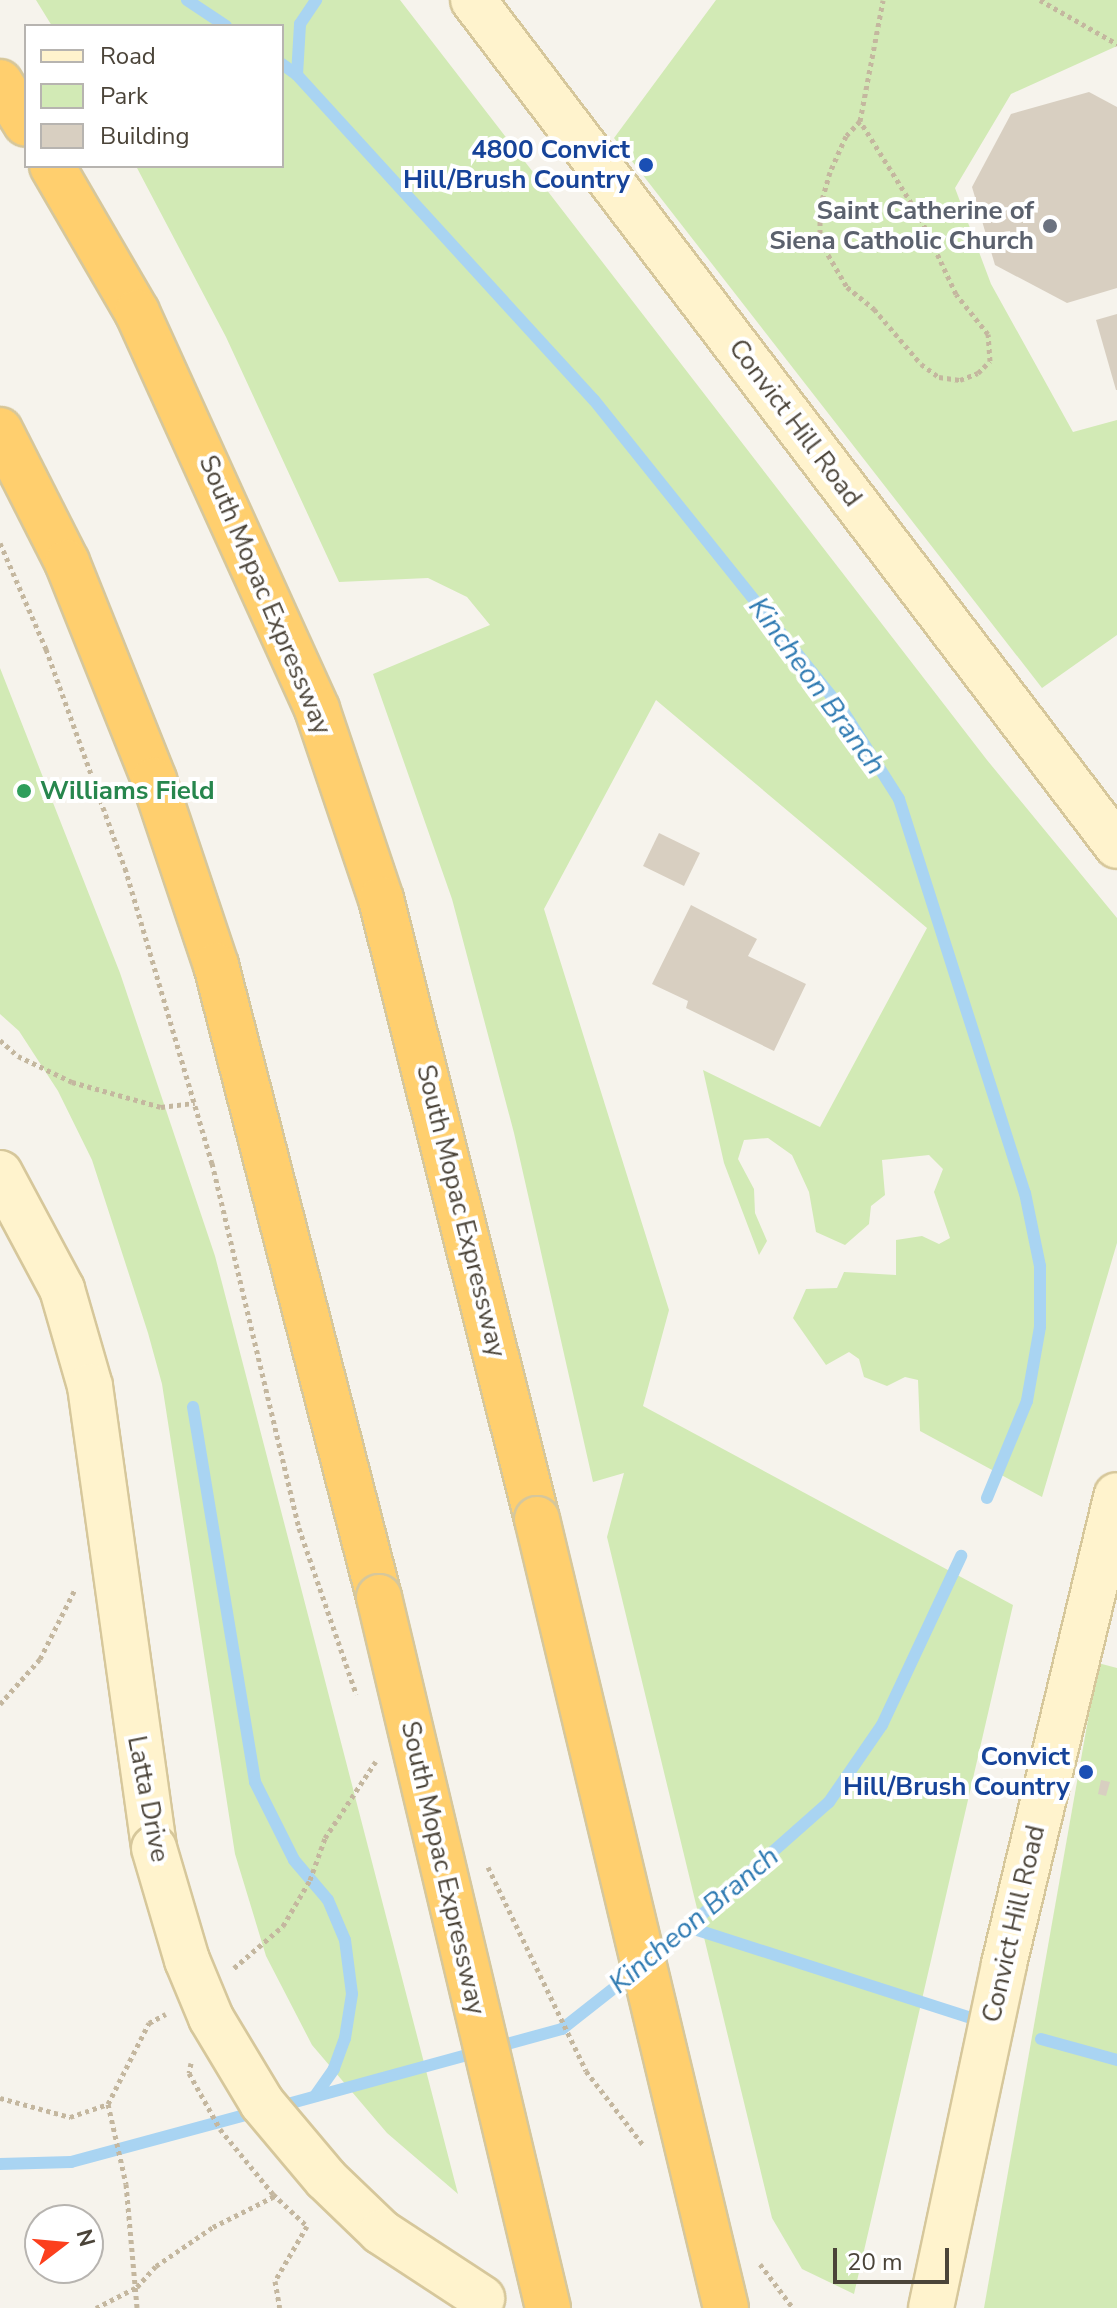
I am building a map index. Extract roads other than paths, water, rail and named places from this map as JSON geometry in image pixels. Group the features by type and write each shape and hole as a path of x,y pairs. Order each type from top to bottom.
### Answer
{"highway":[{"path":"0,82 24,121"},
{"name":"South Mopac Expressway","path":"53,168 137,312 317,709 385,914 537,1519 726,2308"},
{"name":"South Mopac Expressway","path":"0,430 67,562 154,780 216,965 379,1597 548,2308"}],"street":[{"name":"Convict Hill Road","path":"473,0 1117,846"},
{"name":"Latta Drive","path":"0,1173 62,1289 90,1386 154,1848 187,1960 211,2018 288,2137 381,2232 440,2275 506,2308"},
{"name":"Convict Hill Road","path":"931,2308 1004,1964 1117,1495"}],"waterway":[{"name":"Kincheon Branch","path":"187,0 223,24"},
{"path":"297,75 300,24 316,0"},
{"name":"Kincheon Branch","path":"284,65 297,75 594,400 843,711 899,799 1025,1193 1040,1266 1040,1327 1027,1401 987,1498"},
{"path":"193,1407 255,1782 294,1860 328,1900 345,1940 352,1994 345,2038 334,2069 315,2096"},
{"name":"Kincheon Branch","path":"652,1959 829,1802 882,1725 961,1556"},
{"path":"691,1928 972,2018"},
{"name":"Kincheon Branch","path":"284,2105 562,2029 637,1970"},
{"path":"1041,2039 1117,2060"},
{"name":"Kincheon Branch","path":"0,2164 71,2162 245,2115"}],"place":[{"name":"4800 Convict Hill/Brush Country","path":"646,165"},
{"name":"Saint Catherine of Siena Catholic Church","path":"1050,226"},
{"name":"Williams Field","path":"24,791"},
{"name":"Convict Hill/Brush Country","path":"1086,1772"}]}
